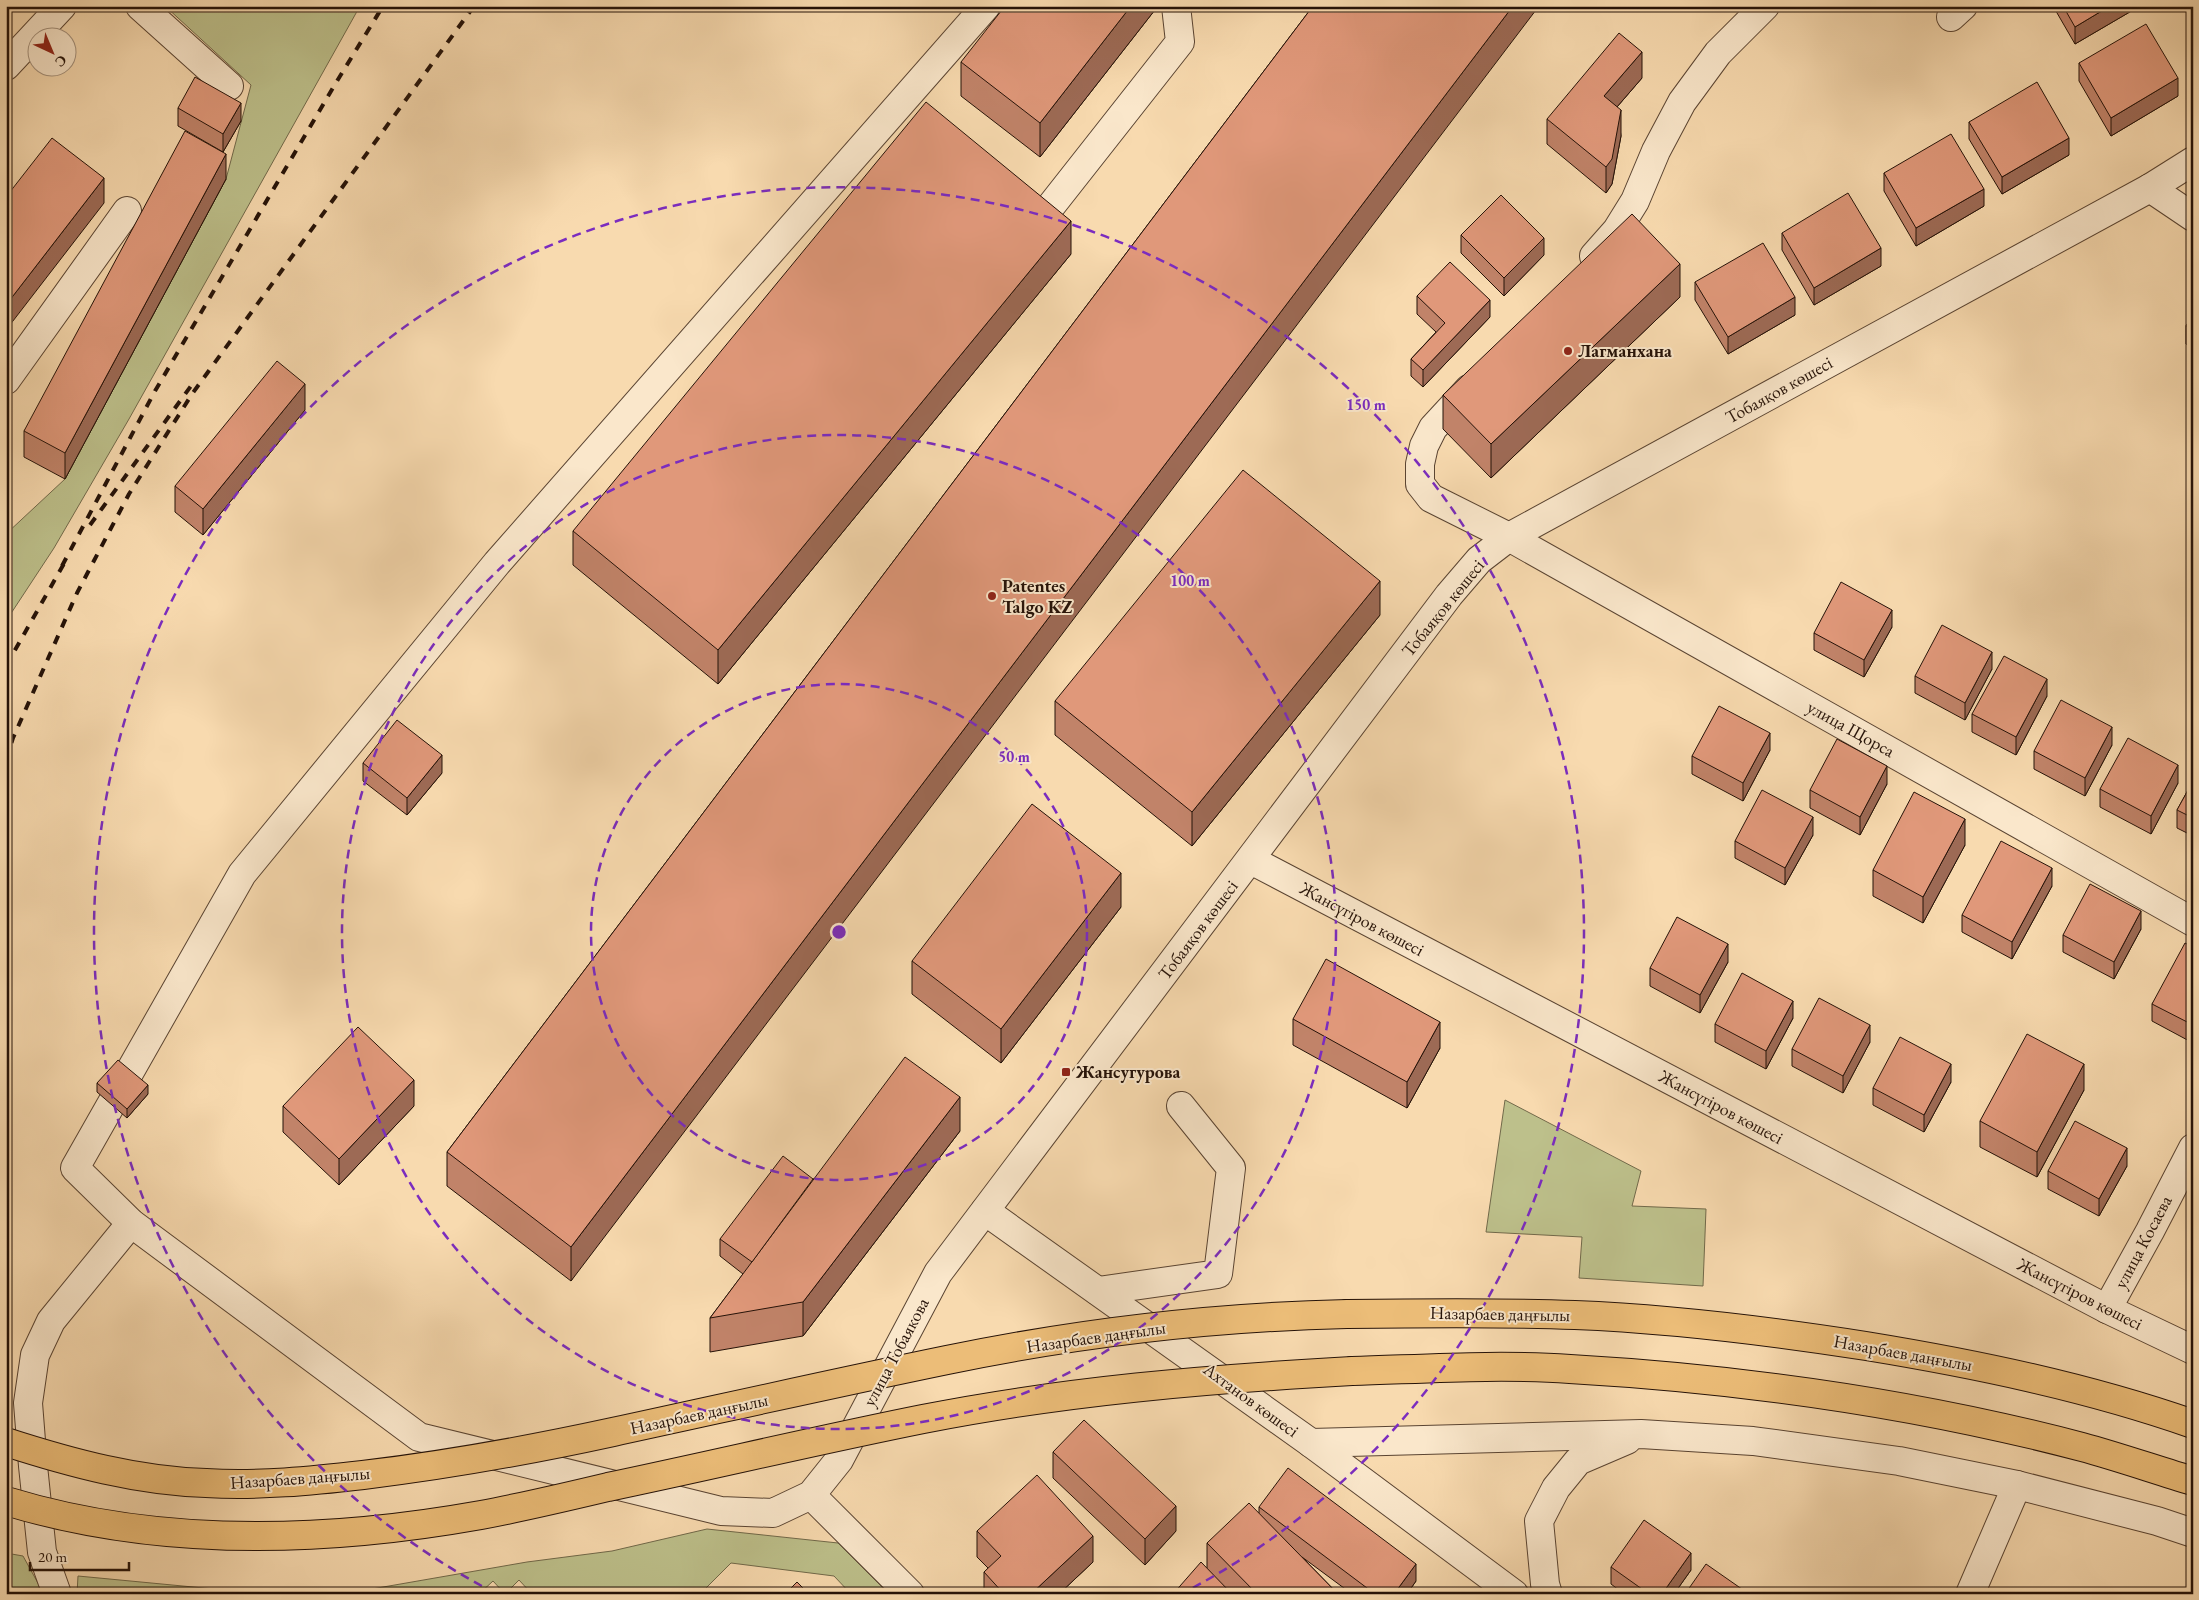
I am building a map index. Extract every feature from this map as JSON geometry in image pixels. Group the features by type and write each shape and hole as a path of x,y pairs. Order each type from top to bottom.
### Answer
{"main road":[{"name":"Назарбаев даңғылы","path":"6,1442 59,1459 156,1479 205,1484 260,1484 333,1478 424,1468 534,1449 949,1360 1034,1344 1112,1333 1296,1315 1473,1312 1578,1315 1689,1323 1798,1335 1933,1357 2026,1377 2106,1397 2193,1424"},
{"path":"6,1501 90,1522 185,1535 242,1537 352,1533 484,1515 924,1419 1030,1400 1173,1383 1352,1371 1444,1368 1568,1369 1810,1391 1888,1404 2084,1447 2193,1481"}],"street":[{"path":"6,66 62,6"},
{"path":"140,6 229,86"},
{"path":"910,1594 810,1495 773,1513 721,1511 420,1437 131,1222 75,1168 242,874 497,563 986,6"},
{"path":"1047,210 1180,42 1176,6"},
{"path":"1575,277 1617,230 1634,201 1656,151 1682,102 1718,52 1765,6"},
{"name":"Тобаяқов көшесі","path":"985,1211 1449,595 1479,560 1509,537 2150,188 2193,161"},
{"path":"2150,188 2193,217"},
{"path":"6,380 127,211"},
{"name":"улица Щорса","path":"1487,370 1433,428 1424,446 1420,464 1420,484 1431,498 1509,537 2193,922"},
{"name":"Жансүгіров көшесі","path":"1251,860 2107,1310 2193,1350"},
{"path":"1098,1291 1218,1274 1231,1168 1181,1106"},
{"name":"улица Косаева","path":"2107,1310 2193,1148"},
{"name":"Ахтанов көшесі","path":"985,1211 1311,1443 1514,1594"},
{"name":"улица Тобаякова","path":"810,1495 839,1460 938,1273 985,1211"},
{"path":"57,1594 42,1552 33,1466 28,1403 35,1355 51,1321 131,1222"},
{"path":"1311,1443 1641,1434 1753,1441 1899,1461 2017,1485 2157,1521 2193,1533"},
{"path":"1548,1594 1545,1584 1539,1521 1556,1488 1578,1462 1641,1434"},
{"path":"1970,1594 2017,1485"}],"green space":[{"path":"165,6 360,6 129,419 54,548 6,621 6,534 65,479 226,179 251,85"},
{"path":"1505,1100 1641,1171 1632,1206 1706,1209 1703,1286 1579,1278 1582,1237 1486,1232"},
{"path":"707,1529 838,1543 889,1594 851,1594 834,1576 731,1563 700,1594 532,1594 519,1580 505,1594 493,1581 479,1594 343,1594 527,1562 612,1551"},
{"path":"6,1553 23,1556 44,1594 6,1594"},
{"path":"78,1576 235,1591 337,1594 77,1594"}],"building":[{"path":"1005,6 1131,6 1040,123 961,62"},
{"name":"Patentes Talgo KZ","path":"1313,6 1513,6 571,1247 447,1152"},
{"path":"2063,6 2110,6 2075,27"},
{"path":"2146,24 2178,78 2111,118 2079,63"},
{"path":"1619,33 1642,52 1604,96 1621,110 1612,159 1606,167 1547,119"},
{"path":"195,77 241,103 223,134 178,108"},
{"path":"2037,82 2069,138 2002,177 1969,122"},
{"path":"926,102 1071,221 718,650 573,531"},
{"path":"185,131 226,154 65,453 24,431"},
{"path":"1951,134 1984,189 1916,228 1884,173"},
{"path":"52,138 104,178 6,305 6,197"},
{"path":"1848,193 1881,248 1814,288 1782,233"},
{"path":"1501,195 1544,238 1504,278 1461,235"},
{"path":"1632,214 1680,264 1491,444 1443,395"},
{"path":"1763,243 1795,297 1728,337 1695,282"},
{"path":"1450,262 1490,300 1423,370 1411,359 1445,323 1417,296"},
{"path":"2193,314 2193,330 2186,326"},
{"path":"277,361 305,384 203,509 175,486"},
{"path":"1243,470 1380,581 1192,812 1055,701"},
{"path":"1841,582 1892,610 1864,660 1814,633"},
{"path":"1942,625 1992,652 1965,703 1915,676"},
{"path":"2004,656 2047,679 2016,737 1972,714"},
{"path":"2061,700 2112,727 2085,778 2034,751"},
{"path":"1719,706 1770,733 1743,783 1692,756"},
{"path":"397,720 442,755 407,798 363,763"},
{"path":"2128,738 2178,765 2151,816 2100,789"},
{"path":"1837,739 1887,766 1860,817 1810,790"},
{"path":"2193,781 2193,818 2177,810"},
{"path":"1762,790 1813,817 1785,868 1735,841"},
{"path":"1914,792 1965,819 1923,897 1873,870"},
{"path":"1032,804 1121,873 1001,1029 912,961"},
{"path":"2001,841 2052,868 2012,942 1962,915"},
{"path":"2090,884 2141,911 2114,962 2063,935"},
{"path":"1677,917 1728,944 1700,995 1650,968"},
{"path":"2185,943 2193,947 2193,1025 2152,1004"},
{"path":"1326,959 1440,1022 1407,1082 1293,1019"},
{"path":"1742,973 1793,1001 1766,1051 1715,1024"},
{"path":"1819,998 1870,1025 1843,1076 1792,1049"},
{"path":"358,1027 414,1080 339,1159 283,1106"},
{"path":"2027,1034 2084,1064 2037,1152 1980,1121"},
{"path":"1900,1037 1951,1064 1924,1115 1873,1088"},
{"path":"905,1057 960,1097 803,1302 710,1318"},
{"path":"118,1060 148,1085 127,1109 97,1083"},
{"path":"2075,1121 2127,1148 2099,1199 2048,1171"},
{"path":"783,1156 813,1179 752,1262 720,1239"},
{"path":"1084,1420 1176,1506 1145,1539 1053,1452"},
{"path":"1288,1468 1416,1564 1394,1594 1375,1594 1259,1507"},
{"path":"1037,1475 1093,1536 1031,1594 1004,1594 984,1572 1001,1556 977,1531"},
{"path":"1249,1503 1338,1594 1257,1594 1207,1543"},
{"path":"1644,1520 1691,1553 1662,1594 1649,1594 1611,1567"},
{"path":"1201,1562 1232,1594 1173,1594"},
{"path":"1706,1564 1749,1594 1685,1594"},
{"path":"797,1582 809,1594 785,1594"},
{"path":"259,1589 264,1594 255,1594"}],"railway":[{"path":"62,566 155,391 383,6"},
{"path":"6,760 13,738 77,593 129,494 192,394 474,6"},
{"path":"90,525 191,386"},
{"path":"6,666 66,560"}],"place":[{"name":"Лагманхана","path":"1568,351"},
{"name":"Patentes Talgo KZ","path":"992,596"},
{"name":"Жансугурова","path":"1066,1072"}]}
